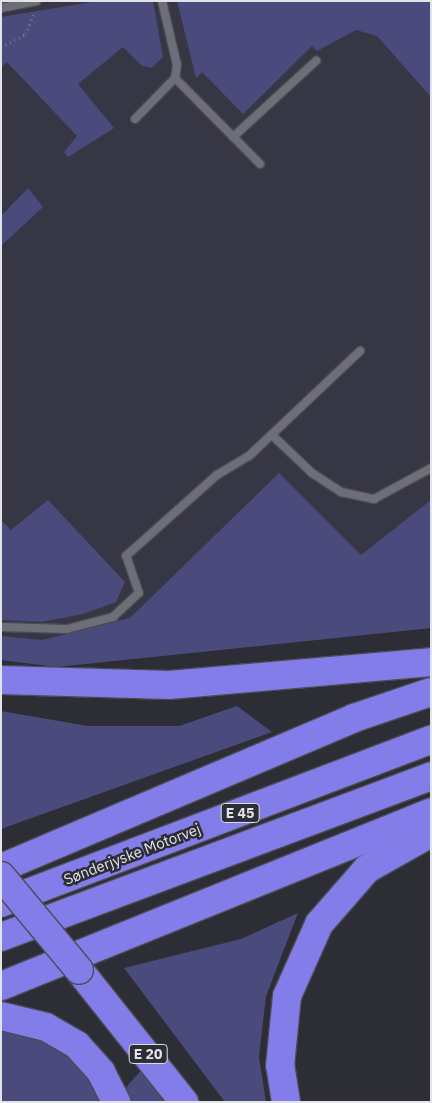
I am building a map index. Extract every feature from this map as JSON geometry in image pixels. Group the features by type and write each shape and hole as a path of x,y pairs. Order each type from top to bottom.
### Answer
{"highway":[{"path":"1,680 169,685 431,662"},
{"path":"1,868 354,718 431,692"},
{"name":"Sønderjyske Motorvej","path":"1,904 431,740"},
{"name":"Sønderjyske Motorvej","path":"1,937 431,776"},
{"path":"1,986 431,812"},
{"path":"286,1102 280,1066 287,996 318,924 367,869 431,833"},
{"path":"1,876 79,970"},
{"name":"E 20","path":"1,896 79,970 112,1007 184,1102"},
{"path":"1,1016 39,1024 77,1045 101,1072 116,1102"}],"lane":[{"path":"1,8 35,1"},
{"path":"135,119 175,78 177,64 162,1"},
{"path":"233,137 316,61"},
{"path":"175,78 260,164"},
{"path":"1,627 67,630 113,617 139,593 126,556 217,475 249,456 360,351"},
{"path":"272,435 312,473 341,492 374,498 431,468"}],"path":[{"path":"1,47 25,34 35,17 35,1"}],"shaded area":[{"path":"1,1 431,1 431,628 56,667 1,660"},
{"path":"98,1 153,1 163,57 151,68 141,65 123,47 78,84 114,128 68,157 64,152 77,136 7,62 1,67 1,17"},
{"path":"177,1 431,1 431,97 377,36 356,30 317,51 312,46 243,114 202,72 196,78"},
{"path":"28,188 43,207 1,246 1,216"},
{"path":"279,473 361,555 431,500 431,628 56,667 1,660 1,636 42,640 130,618"},
{"path":"48,500 125,582 116,602 83,614 41,622 1,620 1,520 11,530"},
{"path":"237,706 272,732 1,829 1,711 88,726 179,726"},
{"path":"298,913 266,996 259,1057 266,1102 225,1102 124,968 241,939"},
{"path":"10,1027 58,1047 80,1065 100,1102 1,1102 1,1029"},
{"path":"142,1069 164,1102 124,1102 122,1092"}]}
